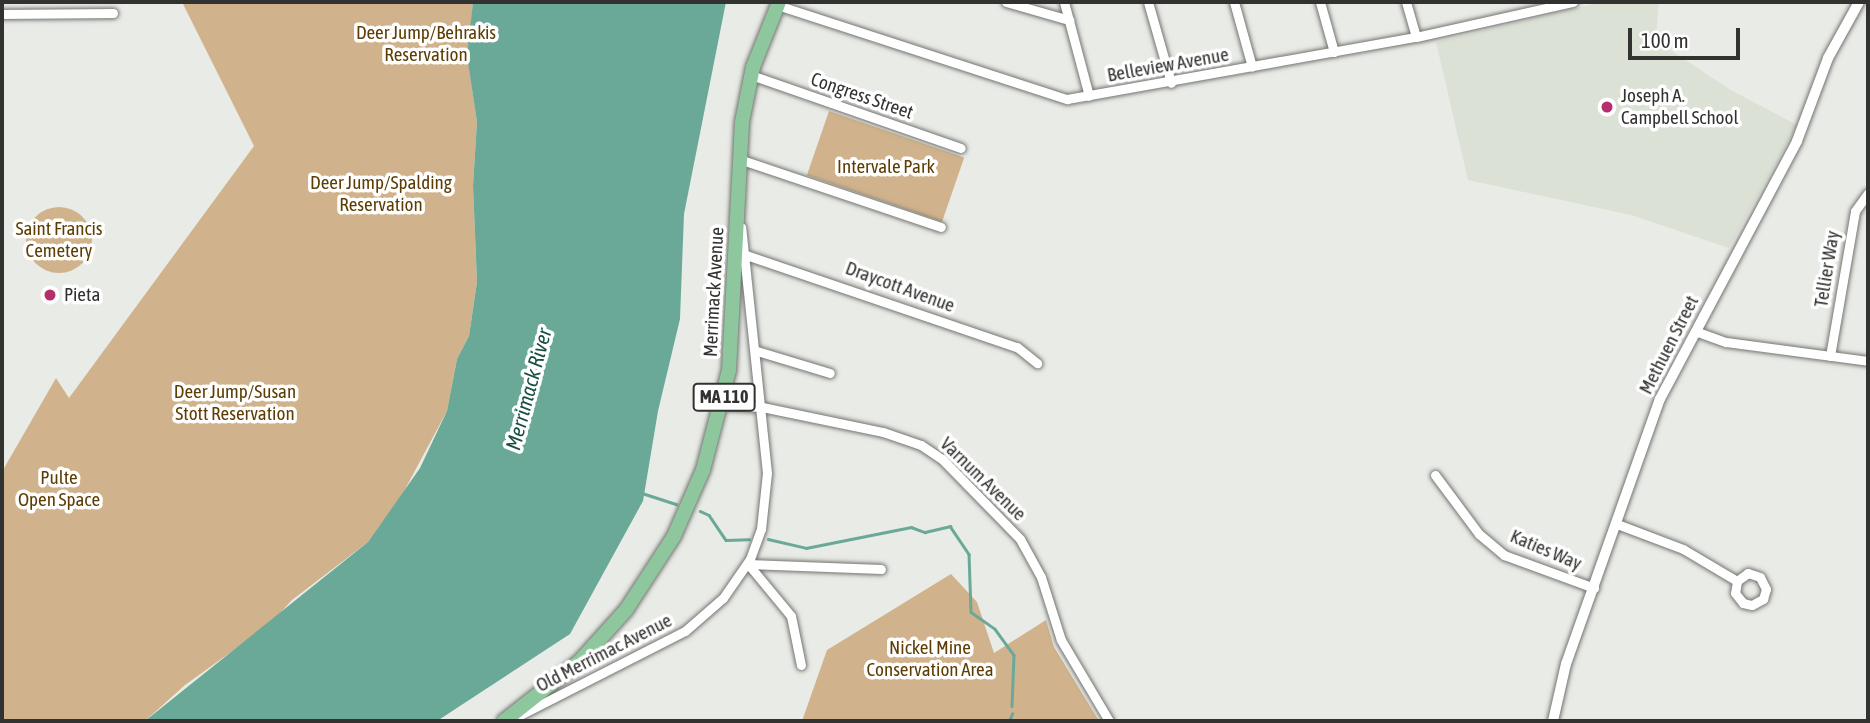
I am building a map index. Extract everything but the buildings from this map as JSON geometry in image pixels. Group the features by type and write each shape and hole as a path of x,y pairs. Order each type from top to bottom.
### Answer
{"main road":[{"name":"Merrimack Avenue","path":"506,721 580,662 643,587 687,509 722,405 734,318 739,159 751,75 778,3"}],"street":[{"path":"1006,2 1069,20"},
{"path":"1064,2 1089,96"},
{"path":"1148,2 1171,83"},
{"path":"1234,2 1252,67"},
{"path":"1320,2 1334,52"},
{"path":"1406,2 1416,37"},
{"name":"Belleview Avenue","path":"778,3 1050,95 1089,96 1416,37 1573,2"},
{"path":"1846,2 1859,3"},
{"name":"Methuen Street","path":"1553,721 1557,693 1660,399 1797,141 1828,58 1859,3"},
{"path":"2,14 113,13"},
{"name":"Congress Street","path":"751,75 961,148"},
{"path":"739,159 941,227"},
{"name":"Tellier Way","path":"1830,356 1855,211 1868,193"},
{"name":"Old Merrimac Avenue","path":"506,721 685,631 723,598 748,564 766,503 757,351 746,255 737,208"},
{"name":"Draycott Avenue","path":"746,255 1017,346 1037,363"},
{"path":"1695,331 1726,342 1868,361"},
{"path":"757,351 830,373"},
{"name":"Varnum Avenue","path":"722,405 762,407 883,432 921,445 943,459 1024,546 1041,577 1061,640 1109,721"},
{"name":"Katies Way","path":"1435,475 1479,534 1504,555 1594,588"},
{"path":"1617,524 1683,549 1737,581"},
{"path":"748,564 881,569"},
{"path":"748,564 791,615 801,665"}],"shaded area":[{"name":"Joseph A. Campbell School","path":"1602,2 1659,2 1656,36 1666,47 1729,89 1797,125 1729,248 1631,215 1468,180 1436,42"}],"green space":[{"path":"182,2 473,2 468,61 477,122 473,186 477,282 469,336 457,359 447,411 403,493 368,542 292,600 270,624 185,685 145,721 2,721 3,470 56,378 69,398 254,146"},
{"name":"Intervale Park","path":"829,111 964,158 942,222 807,175"},
{"name":"Saint Francis Cemetery","path":"59,207 72,210 82,217 89,227 92,240 89,253 82,263 72,270 59,273 46,270 36,263 29,253 26,240 29,227 36,217 46,210"},
{"name":"Nickel Mine Conservation Area","path":"951,574 977,602 994,653 1046,620 1054,647 1099,721 802,721 827,650"}],"water":[{"name":"Merrimack River","path":"473,2 726,2 684,214 680,319 658,411 643,501 570,634 437,721 145,721 368,542 420,468 447,411 457,359 469,336 477,282 473,186 477,122 467,56"}],"waterway":[{"path":"642,493 676,504"},
{"path":"700,511 709,515 726,540 749,539"},
{"path":"768,539 806,548 911,527 925,532 950,526 969,554 971,612 995,629 1014,655 1012,706"},
{"path":"1009,721 1012,714"}],"place":[{"name":"Joseph A. Campbell School","path":"1607,107"},
{"name":"Pieta","path":"50,295"}],"park label":[{"name":"Deer Jump/Behrakis Reservation","path":"426,44"},
{"name":"Deer Jump/Spalding Reservation","path":"381,194"},
{"name":"Deer Jump/Susan Stott Reservation","path":"235,403"},
{"name":"Pulte Open Space","path":"59,489"}]}
